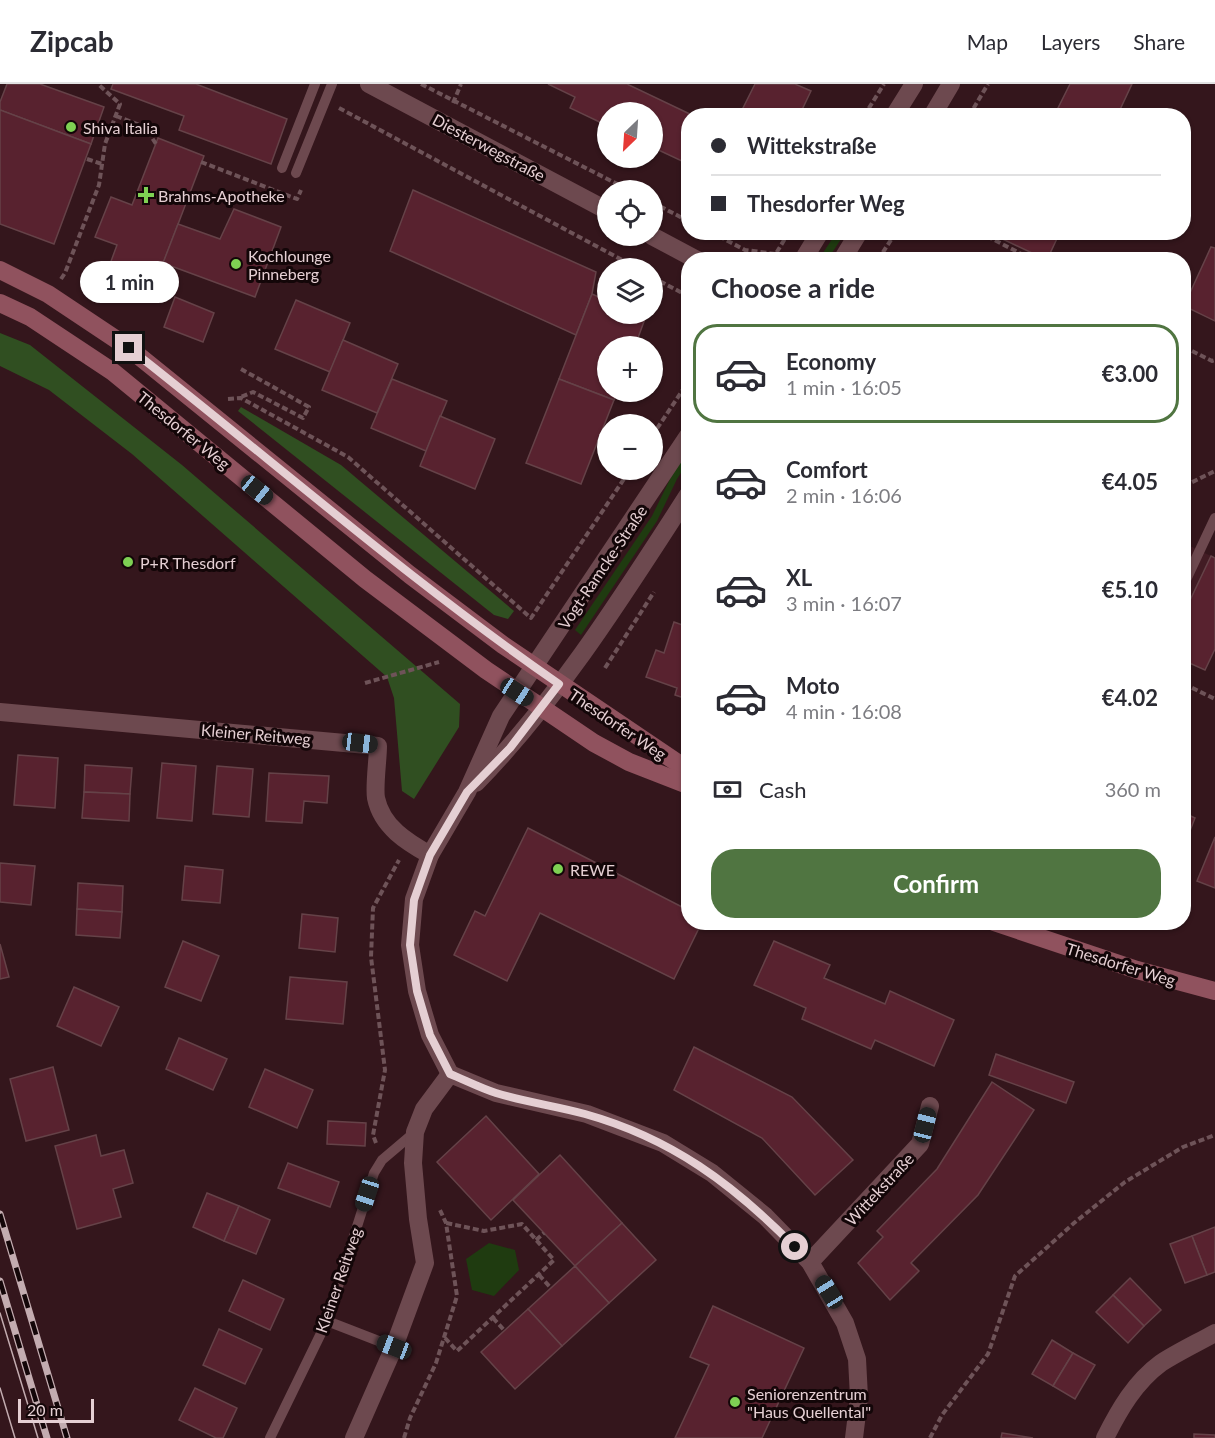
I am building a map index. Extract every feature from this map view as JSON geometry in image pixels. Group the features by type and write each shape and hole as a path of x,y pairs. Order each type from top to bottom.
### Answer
{"street":[{"name":"Diesterwegstraße","path":"369,84 597,205"},
{"path":"899,108 914,84"},
{"path":"937,108 951,84"},
{"path":"663,242 682,252"},
{"name":"Thesdorfer Weg","path":"0,270 48,294 129,348 410,575 534,667 681,765"},
{"name":"Thesdorfer Weg","path":"0,303 30,317 113,372 365,579 517,692 585,737 629,762 681,782"},
{"name":"Vogt-Ramcke-Straße","path":"534,667 681,446"},
{"name":"Vogt-Ramcke-Straße","path":"541,707 681,505"},
{"path":"534,667 501,716 467,792 430,855 414,900 410,945 417,991 430,1035 450,1074 496,1093 587,1114 663,1143 712,1173 765,1216 810,1262 846,1323 857,1359 858,1397 854,1438"},
{"path":"467,792 510,748 541,707"},
{"name":"Kleiner Reitweg","path":"0,712 378,746 376,798 388,826 408,843 430,855"},
{"name":"Thesdorfer Weg","path":"1018,930 1137,970 1215,992"},
{"name":"Kleiner Reitweg","path":"354,1438 394,1347 425,1263 413,1163 415,1132 424,1109 450,1074"},
{"name":"Wittekstraße","path":"810,1262 920,1144 930,1106"},
{"path":"1105,1438 1119,1410 1134,1389 1160,1364 1215,1333"}],"lane":[{"path":"282,168 315,84"},
{"path":"296,173 332,84"},
{"path":"1191,569 1215,519"},
{"name":"Kleiner Reitweg","path":"270,1438 327,1321 374,1173 382,1160 415,1132"},
{"path":"327,1321 394,1347"}],"path":[{"path":"59,282 65,273 99,185 105,144 120,104 98,84"},
{"path":"421,84 609,180"},
{"path":"869,108 884,84"},
{"path":"974,108 988,84"},
{"path":"327,96 335,106 618,258"},
{"path":"116,116 145,127 156,144"},
{"path":"87,159 102,164"},
{"path":"201,162 297,199 303,184"},
{"path":"663,208 681,217"},
{"path":"726,240 745,250 760,252"},
{"path":"994,240 1018,252"},
{"path":"663,283 681,292"},
{"path":"1191,351 1212,361 1215,360"},
{"path":"218,401 241,398 253,392 303,418 309,406 241,369"},
{"path":"663,420 681,392"},
{"path":"241,398 348,457 531,618 623,480"},
{"path":"1191,483 1215,471"},
{"path":"605,668 656,588"},
{"path":"365,683 441,661"},
{"path":"1191,687 1215,699"},
{"path":"382,1160 373,1135 385,1070 371,957 373,908 408,843"},
{"path":"930,1438 942,1415 988,1354 1015,1276 1074,1223 1125,1182 1183,1147 1215,1135"},
{"path":"445,1338 457,1351 554,1260 522,1224 484,1231 446,1223"},
{"path":"536,1240 544,1233"},
{"path":"539,1275 551,1288"},
{"path":"493,1318 504,1330"}],"shaded area":[{"path":"1191,546 1211,556 1191,598"}],"green space":[{"path":"831,240 840,240 833,252 824,252"},
{"path":"0,333 30,345 182,465 460,704 459,727 414,799 402,791 394,698 387,677 132,454 49,390 0,366"},
{"path":"241,407 341,465 514,611 508,619 494,615 238,411"},
{"path":"681,462 681,473 657,521 581,635 575,630 652,516"},
{"path":"489,1243 515,1250 519,1270 494,1296 472,1290 466,1259"}],"building":[{"name":"Shiva Italia","path":"7,84 40,84 104,107 91,144 0,110 0,102"},
{"path":"113,84 196,84 287,119 271,164 179,130 184,116 111,89"},
{"path":"548,84 627,84 681,110 681,161 663,152 663,102 597,102 597,121 570,108 575,97"},
{"path":"755,84 795,84 811,91 803,108 743,108"},
{"path":"1070,84 1132,84 1121,108 1058,108"},
{"path":"0,110 91,144 54,244 0,224"},
{"path":"158,138 204,156 156,282 110,264 117,245 95,237 111,197 132,205"},
{"path":"413,190 596,272 592,294 576,335 390,251"},
{"path":"234,209 281,227 255,297 163,263 178,224 220,239"},
{"path":"1004,240 1056,240 1051,252 1030,252"},
{"path":"1211,247 1215,248 1215,321 1191,309 1191,291"},
{"path":"592,294 597,296 597,324 643,324 639,336 597,336 597,394 559,379"},
{"path":"175,297 214,313 203,342 164,327"},
{"path":"296,300 350,323 330,372 275,349"},
{"path":"343,340 398,364 377,413 322,390"},
{"path":"392,379 447,401 426,451 371,428"},
{"path":"559,379 597,394 597,402 613,402 608,414 597,414 597,443 581,484 526,463"},
{"path":"440,416 495,439 475,489 420,466"},
{"path":"1211,556 1215,558 1215,649 1205,670 1191,664 1191,598"},
{"path":"674,622 681,624 681,697 675,695 677,688 646,677 656,650 664,653"},
{"path":"18,755 58,758 55,808 14,805"},
{"path":"162,763 196,766 192,821 157,818"},
{"path":"85,765 132,768 130,794 84,792"},
{"path":"217,766 253,769 249,817 213,814"},
{"path":"269,773 329,776 327,803 304,801 302,823 266,821"},
{"path":"84,792 130,794 129,821 82,818"},
{"path":"1191,816 1195,818 1191,828"},
{"name":"REWE","path":"528,828 681,906 681,930 698,930 674,979 540,913 507,981 454,955 475,911 485,916"},
{"path":"1215,837 1215,888 1197,881"},
{"path":"0,863 35,866 31,905 0,902"},
{"path":"185,866 223,870 220,903 182,900"},
{"path":"78,883 123,886 122,912 77,909"},
{"path":"77,909 122,912 120,938 76,935"},
{"path":"302,914 338,918 335,952 299,948"},
{"path":"183,941 219,956 201,1001 165,987"},
{"path":"774,941 830,965 824,978 885,1004 890,991 954,1020 934,1066 875,1040 871,1049 802,1019 806,1008 754,985"},
{"path":"0,944 9,977 0,979"},
{"path":"290,977 347,982 343,1024 286,1019"},
{"path":"74,987 119,1007 101,1046 57,1026"},
{"path":"179,1038 227,1059 213,1090 166,1069"},
{"path":"694,1047 792,1097 853,1160 815,1195 762,1138 674,1090"},
{"path":"996,1054 1074,1082 1066,1103 989,1075"},
{"path":"53,1067 69,1130 26,1141 10,1079"},
{"path":"265,1069 313,1090 297,1128 249,1107"},
{"path":"992,1082 1034,1110 978,1195 911,1263 919,1271 890,1300 858,1263 883,1237 877,1231 937,1169"},
{"path":"486,1116 539,1174 491,1220 437,1162"},
{"path":"328,1121 366,1123 365,1146 327,1144"},
{"path":"96,1135 101,1156 124,1150 133,1183 113,1189 121,1217 77,1229 55,1146"},
{"path":"560,1155 622,1223 575,1266 513,1200"},
{"path":"288,1163 339,1182 330,1207 278,1188"},
{"path":"207,1193 239,1206 224,1241 193,1227"},
{"path":"239,1206 270,1220 256,1254 224,1241"},
{"path":"622,1223 656,1260 609,1303 575,1266"},
{"path":"1215,1227 1215,1272 1207,1275 1192,1236"},
{"path":"1192,1236 1207,1275 1185,1283 1170,1244"},
{"path":"575,1266 609,1303 562,1346 528,1309"},
{"path":"1130,1278 1161,1310 1144,1326 1113,1295"},
{"path":"243,1280 284,1299 270,1330 229,1311"},
{"path":"1113,1295 1144,1326 1128,1343 1096,1312"},
{"name":"Seniorenzentrum \"Haus Quellental\"","path":"713,1306 804,1348 762,1438 675,1438 709,1365 690,1357"},
{"path":"528,1309 562,1346 515,1389 481,1352"},
{"path":"219,1329 262,1349 245,1384 203,1365"},
{"path":"1052,1340 1073,1353 1053,1386 1032,1374"},
{"path":"1073,1353 1095,1365 1075,1399 1053,1386"},
{"path":"195,1388 237,1408 223,1438 216,1438 179,1420"},
{"path":"1002,1433 1033,1438 1001,1438"},
{"path":"1194,1434 1215,1435 1215,1438 1194,1438"}],"tram line":[{"path":"0,1313 38,1438"},
{"path":"0,1388 15,1438"}],"railway":[{"path":"0,1214 67,1438"},
{"path":"0,1281 47,1438"}],"place":[{"name":"Shiva Italia","path":"71,127"},
{"name":"Brahms-Apotheke","path":"146,195"},
{"name":"Kochlounge Pinneberg","path":"236,264"},
{"name":"P+R Thesdorf","path":"128,562"},
{"name":"REWE","path":"558,869"},
{"name":"Seniorenzentrum \"Haus Quellental\"","path":"735,1402"}],"route":[{"path":"129,348 410,575 559,684 510,748 467,792 430,855 414,900 410,945 417,991 430,1035 450,1074 496,1093 587,1114 663,1143 712,1173 765,1216 795,1247"}]}
